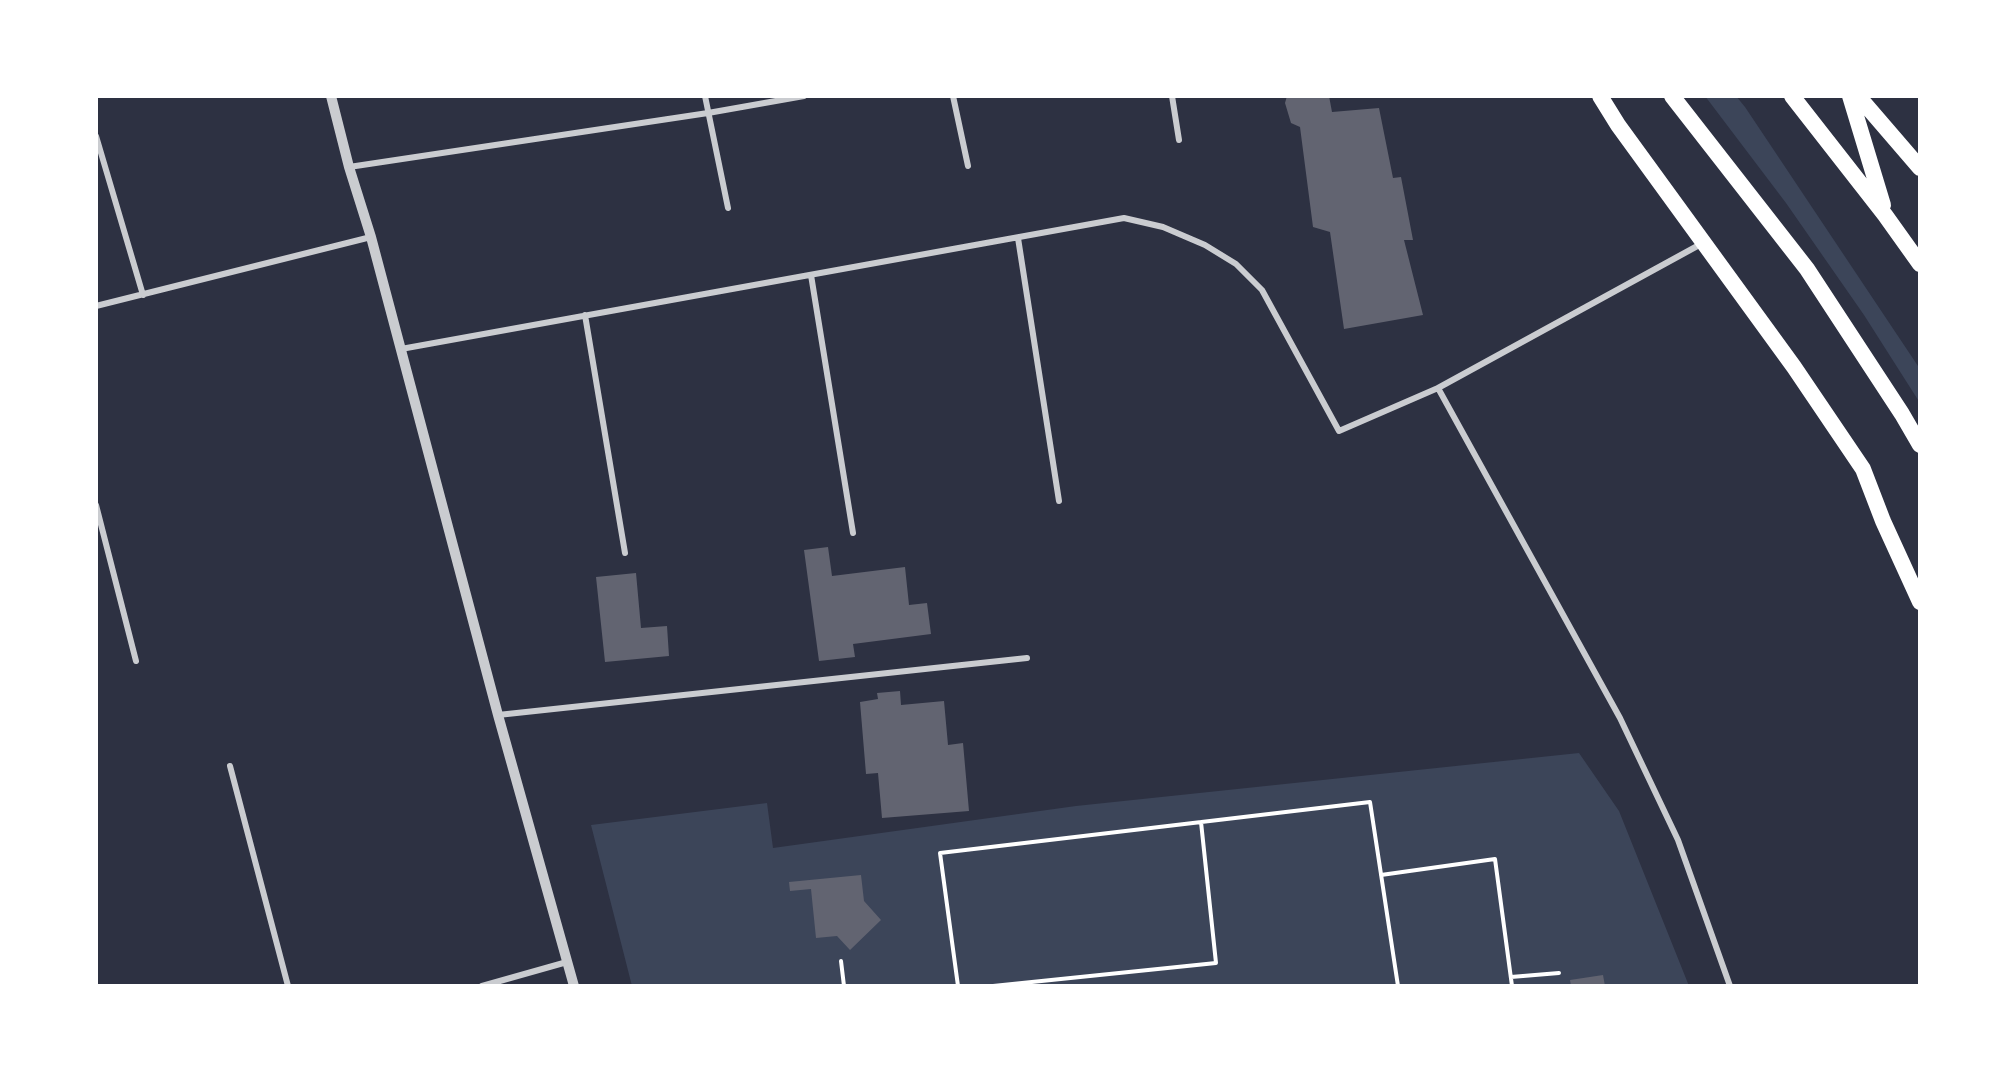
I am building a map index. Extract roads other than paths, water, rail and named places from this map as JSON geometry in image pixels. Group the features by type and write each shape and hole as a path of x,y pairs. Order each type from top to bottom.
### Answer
{"highway":[{"path":"1600,96 1618,125 1794,367 1863,469 1883,521 1920,602"},
{"path":"1672,96 1807,269 1920,445"},
{"path":"1791,96 1886,215 1920,264"},
{"path":"1850,96 1886,215"},
{"path":"1858,96 1920,168"}],"street":[{"path":"331,96 371,237 498,715 574,986"},
{"path":"705,96 728,208"},
{"path":"350,167 708,113 804,96"},
{"path":"952,96 968,166"},
{"path":"1172,96 1179,140"},
{"path":"96,136 143,295"},
{"path":"401,349 1124,218 1163,227 1205,245 1236,264 1262,290 1339,431 1438,388 1704,243"},
{"path":"96,306 371,237"},
{"path":"1018,238 1059,501"},
{"path":"811,275 854,533"},
{"path":"585,315 626,553"},
{"path":"1438,388 1620,718 1678,840 1730,986"},
{"path":"96,505 136,661"},
{"path":"498,715 1027,658"},
{"path":"230,766 288,986"},
{"path":"482,986 567,962"}]}
